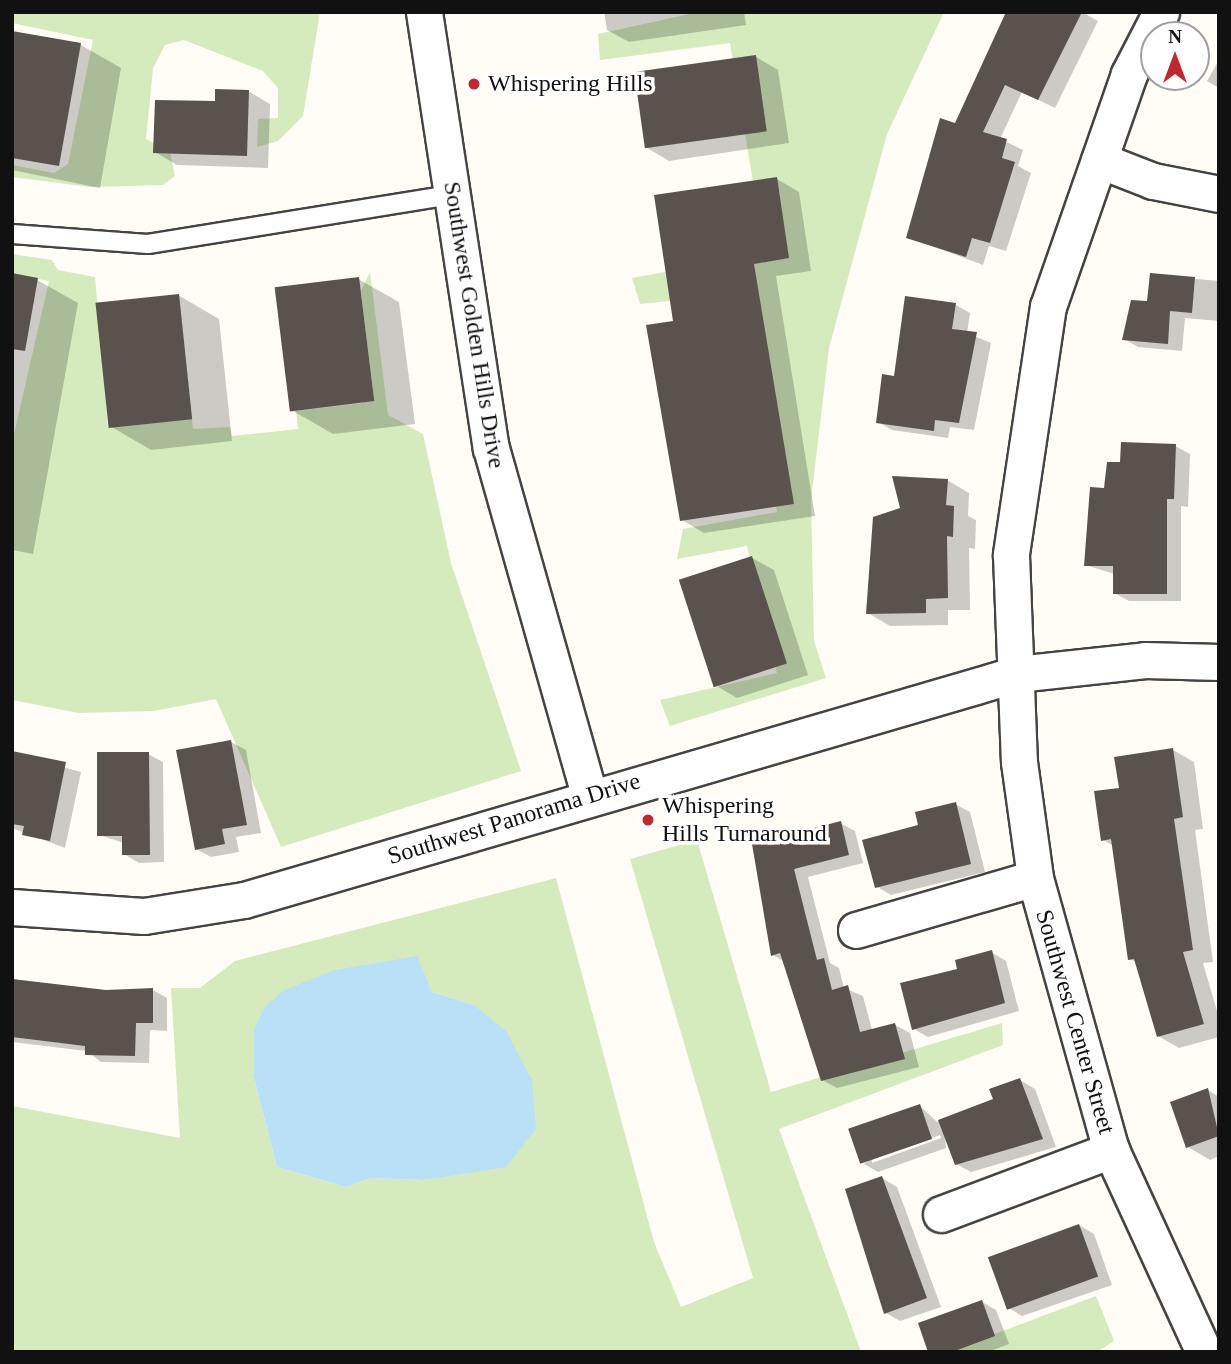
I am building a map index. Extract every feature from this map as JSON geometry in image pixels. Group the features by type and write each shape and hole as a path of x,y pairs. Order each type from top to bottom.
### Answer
{"street":[{"name":"Southwest Golden Hills Drive","path":"424,12 491,448 589,795"},
{"name":"Southwest Center Street","path":"1161,12 1129,74 1048,306 1024,438 1011,555 1019,762 1035,878 1111,1150 1204,1352"},
{"path":"1099,160 1153,181 1219,194"},
{"name":"Southwest Panorama Drive","path":"12,908 144,916 244,900 589,795 1017,674 1144,660 1219,662"},
{"path":"856,930 1035,878"},
{"path":"940,1214 1111,1150"}],"lane":[{"path":"12,234 148,244 452,195"}],"green space":[{"path":"12,12 320,12 303,116 278,141 257,147 258,119 278,118 278,88 263,71 184,40 165,45 153,68 146,139 170,153 175,176 163,185 90,187 12,177 12,165 54,173 68,164 93,40 12,23"},
{"path":"699,12 944,12 887,134 829,348 811,500 814,641 826,678 670,726 660,700 777,673 747,546 677,559 683,529 777,512 748,293 640,304 632,278 765,254 730,43 600,60 598,34"},
{"path":"12,254 52,260 58,270 95,277 108,427 192,419 193,429 230,427 232,436 298,429 296,411 363,403 373,391 361,291 370,272 388,415 423,434 451,563 521,771 281,847 216,699 154,711 79,713 12,700 12,443 49,281 12,274"},
{"path":"697,840 771,1092 1002,1023 1003,1045 779,1129 861,1352 12,1352 12,1106 180,1138 171,988 200,988 235,961 556,878 654,1242 681,1307 753,1278 630,859","holes":["432,992 474,1005 457,1174 424,1180 370,1178 346,1187 277,1167 254,1078 259,1057"]},
{"path":"1096,1296 1114,1341 1097,1352 947,1352"}],"water":[{"path":"417,956 432,992 474,1005 506,1031 532,1080 536,1129 506,1167 424,1180 370,1178 346,1187 277,1167 254,1078 254,1030 264,1008 284,990 335,970"}],"building":[{"path":"1006,12 1082,12 1038,100 1005,85 983,132 1007,139 1002,158 1015,162 990,243 972,238 966,257 906,238 940,118 955,123"},
{"path":"12,31 81,43 59,166 12,158"},
{"path":"756,55 767,131 645,148 634,72"},
{"path":"215,89 249,90 247,156 153,153 155,100 215,101"},
{"path":"777,177 789,258 754,264 794,504 680,521 646,325 673,321 654,195"},
{"path":"12,273 38,278 25,351 12,349"},
{"path":"1150,273 1195,277 1192,313 1170,311 1168,344 1122,340 1131,300 1147,301"},
{"path":"359,277 374,401 290,411 275,287"},
{"path":"179,294 192,419 109,428 95,303"},
{"path":"905,296 956,303 952,329 977,332 959,423 935,420 934,431 876,423 882,374 894,376"},
{"path":"1121,442 1176,444 1174,499 1167,499 1167,594 1113,594 1113,566 1084,566 1090,487 1104,488 1107,462 1120,462"},
{"path":"892,476 948,479 946,505 954,506 953,537 947,536 948,598 926,599 926,613 866,614 873,517 900,508"},
{"path":"752,556 787,663 714,687 679,580"},
{"path":"231,740 247,825 222,829 225,844 195,850 176,750"},
{"path":"1173,748 1183,817 1174,819 1193,950 1183,952 1204,1024 1157,1037 1134,959 1128,960 1111,839 1101,841 1094,791 1119,788 1114,757"},
{"path":"12,751 66,762 50,841 22,835 24,826 12,824"},
{"path":"97,752 149,752 150,855 122,855 122,836 97,836"},
{"path":"956,802 971,864 875,888 862,840 918,825 915,812"},
{"path":"841,821 849,855 794,869 817,960 824,958 832,990 848,985 860,1032 895,1023 905,1059 821,1081 780,953 771,956 752,844"},
{"path":"992,950 1005,1003 912,1030 900,983 957,969 955,960"},
{"path":"12,979 106,990 153,988 153,1023 136,1023 135,1056 85,1055 85,1046 12,1037"},
{"path":"1020,1078 1043,1139 955,1165 938,1120 993,1099 989,1089"},
{"path":"1208,1088 1219,1136 1186,1148 1170,1102"},
{"path":"920,1104 932,1139 860,1164 848,1129"},
{"path":"882,1176 927,1298 884,1314 845,1189"},
{"path":"1079,1224 1098,1277 1007,1310 988,1257"},
{"path":"982,1300 995,1336 952,1352 928,1352 918,1323"}],"place":[{"name":"Whispering Hills","path":"474,84"},
{"name":"Whispering Hills Turnaround","path":"648,820"}]}
